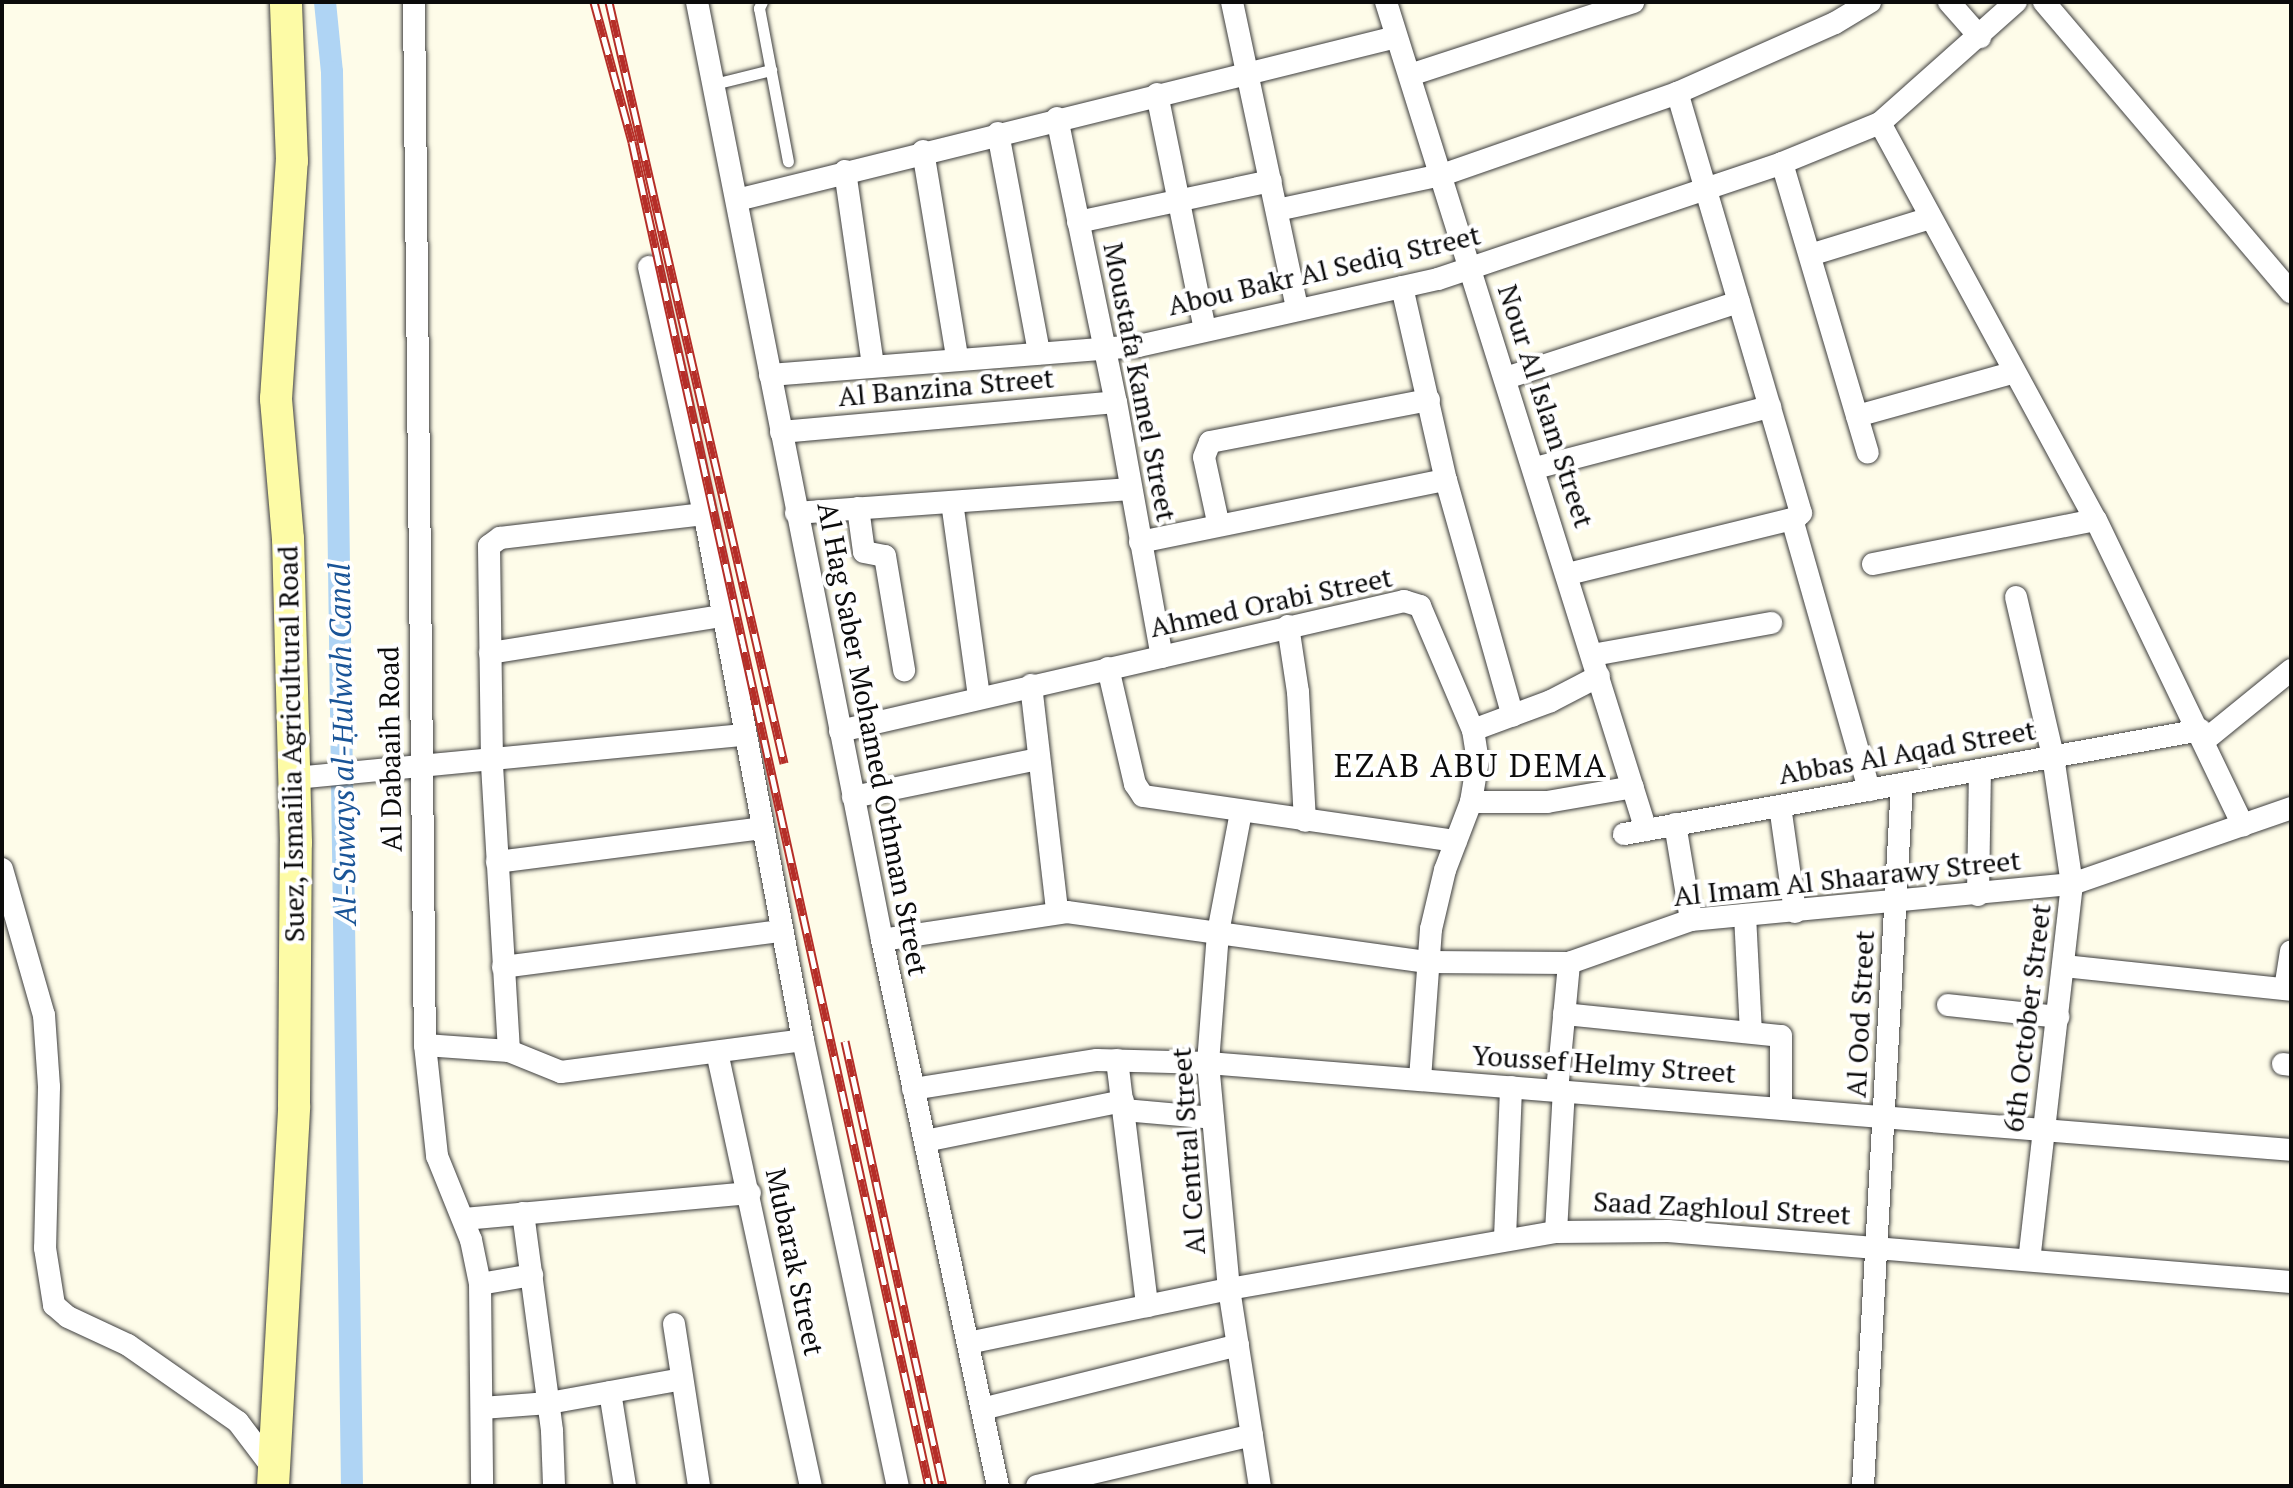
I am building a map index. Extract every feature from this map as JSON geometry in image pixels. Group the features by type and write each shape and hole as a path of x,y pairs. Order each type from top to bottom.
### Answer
{"main road":[{"name":"Suez, Ismailia Agricultural Road","path":"273,1477 294,1106 296,778 288,539 276,399 292,161 286,2"}],"street":[{"name":"Al Dabaaih Road","path":"414,2 425,1045 437,1156 464,1219 480,1284 482,1486"},
{"name":"Al Hag Saber Mohamed Othman Street","path":"697,2 882,940 998,1486"},
{"path":"1232,2 1297,308"},
{"name":"Nour Al Islam Street","path":"1386,2 1633,787 1635,832"},
{"path":"1410,75 1633,2"},
{"path":"1277,210 1442,175 1677,93 1835,23 1870,2"},
{"path":"1949,2 1980,37"},
{"name":"Abou Bakr Al Sediq Street","path":"770,375 957,357 1105,350 1402,287 1471,269 1782,163 1880,123 2016,2"},
{"path":"2044,2 2291,292"},
{"path":"737,200 923,151 1396,37"},
{"path":"1568,574 1792,519 1801,510 1708,188 1677,93"},
{"path":"1157,94 1205,330"},
{"name":"Moustafa Kamel Street","path":"1057,118 1116,402 1162,657"},
{"path":"1880,123 2012,373 2096,520 2203,735 2243,826"},
{"path":"998,133 1039,353"},
{"path":"923,151 957,357"},
{"path":"1782,163 1868,453"},
{"path":"845,171 873,365"},
{"path":"1078,222 1271,181"},
{"path":"1810,255 1930,218"},
{"path":"649,267 704,514 743,735 803,1040 898,1486"},
{"path":"1402,287 1446,480 1513,716"},
{"path":"1506,378 1739,302"},
{"path":"1857,416 2012,373"},
{"path":"1218,522 1203,451 1210,442 1429,400"},
{"name":"Al Banzina Street","path":"781,432 1116,402"},
{"path":"1535,468 1770,407"},
{"path":"1140,542 1218,522 1446,480"},
{"path":"796,513 1130,489"},
{"path":"952,502 979,696"},
{"path":"858,508 864,552 885,556 904,670"},
{"path":"509,1051 492,762 488,551 495,539 704,514"},
{"path":"1792,519 1869,790"},
{"path":"1873,564 2096,520"},
{"name":"6th October Street","path":"2016,597 2053,756 2072,884 2029,1260"},
{"name":"Ahmed Orabi Street","path":"840,731 1288,626 1415,603 1424,610 1473,730 1478,776 1437,899 1428,962 1420,1080"},
{"path":"490,653 722,616"},
{"path":"1473,730 1513,716 1596,666 1771,623"},
{"path":"1288,626 1298,692 1305,821"},
{"path":"1108,668 1138,791 1150,799 1456,841"},
{"path":"2203,735 2291,670"},
{"path":"1031,685 1057,911"},
{"path":"296,778 420,769 743,735"},
{"name":"Abbas Al Aqad Street","path":"1635,832 2053,756 2203,735"},
{"path":"853,797 1038,759"},
{"path":"1978,895 1980,770"},
{"name":"Al Ood Street","path":"1863,1486 1886,1116 1902,784"},
{"path":"1471,802 1547,802 1633,787"},
{"path":"1780,806 1795,912"},
{"name":"Al Imam Al Shaarawy Street","path":"882,940 1057,911 1428,962 1569,963 1691,920 1896,904 2072,884 2291,808"},
{"name":"Al Central Street","path":"1241,812 1218,933 1208,1063 1229,1289 1252,1435 1263,1484"},
{"path":"1675,824 1691,920"},
{"path":"497,862 763,828"},
{"path":"2,869 44,1015 49,1087 45,1248 54,1305 68,1317 128,1345 238,1422 273,1477"},
{"path":"1745,915 1751,1032"},
{"path":"503,967 782,931"},
{"path":"2064,966 2288,989 2291,951"},
{"path":"1556,1232 1560,1091 1569,963"},
{"path":"1948,1005 2058,1017"},
{"path":"1564,1014 1751,1032 1784,1039 1781,1108"},
{"path":"425,1045 509,1051 561,1072 803,1040"},
{"name":"Mubarak Street","path":"717,1052 750,1193 811,1486"},
{"path":"1117,1060 1147,1306"},
{"name":"Youssef Helmy Street","path":"913,1089 1117,1060 1208,1063 2291,1150"},
{"path":"1505,1238 1511,1087"},
{"path":"925,1141 1123,1106 1213,1118"},
{"path":"464,1219 750,1193"},
{"path":"523,1213 549,1403 554,1486"},
{"name":"Saad Zaghloul Street","path":"968,1343 1229,1289 1505,1238 1556,1232 1668,1231 2291,1282"},
{"path":"480,1284 532,1275"},
{"path":"674,1324 699,1486"},
{"path":"982,1409 1238,1345"},
{"path":"482,1408 549,1403 682,1379"},
{"path":"610,1392 625,1486"},
{"path":"1037,1486 1252,1435"}],"lane":[{"path":"762,2 759,8 788,161"},
{"path":"714,84 771,70"}],"waterway":[{"name":"Al-Suways al-Ḥulwah Canal","path":"325,2 332,72 352,1486"}],"railway":[{"path":"594,2 632,142 929,1486"},
{"path":"609,2 784,763"},
{"path":"845,1041 943,1486"}],"district":[{"name":"EZAB ABU DEMA","path":"1471,765"}]}
